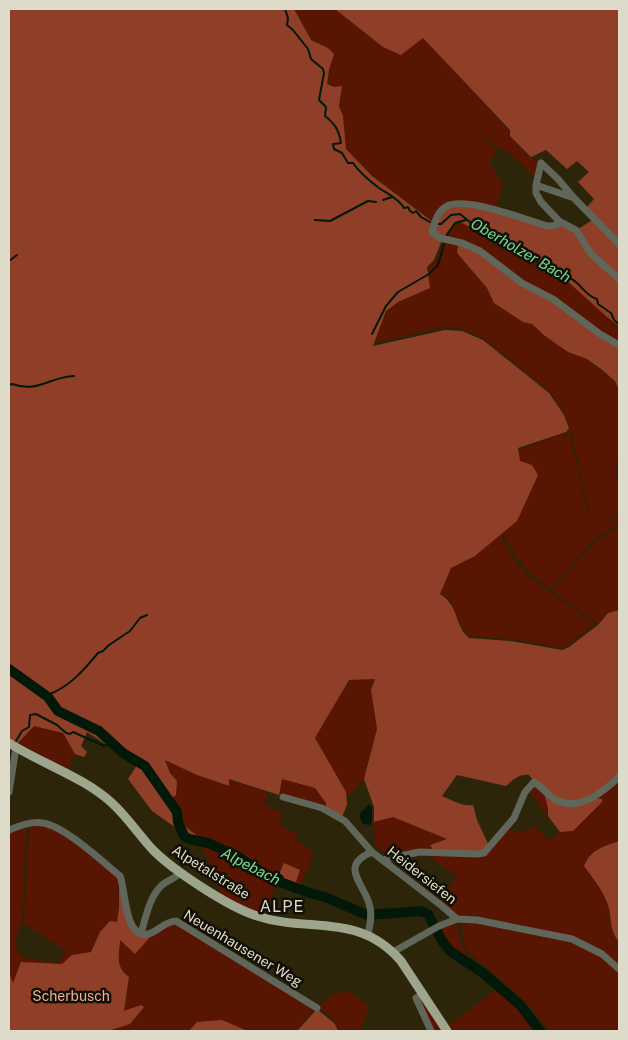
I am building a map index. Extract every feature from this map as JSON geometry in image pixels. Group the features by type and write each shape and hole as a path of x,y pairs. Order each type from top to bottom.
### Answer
{"main road":[{"name":"Alpetalstraße","path":"12,746 98,792 114,804 154,851 180,872 224,900 254,915 284,921 331,926 368,934 393,952 424,994 447,1031"}],"street":[{"path":"619,244 541,163 536,185 536,193 541,202 559,222 576,230 591,254 619,279"},
{"path":"536,185 573,197"},
{"path":"559,222 548,226 485,206 458,203 447,206 437,216 432,232 440,238 462,243 480,251 522,283 553,299 600,334 619,345"},
{"path":"9,792 12,746"},
{"path":"383,860 419,852 484,853 514,818 525,792 534,782 555,800 574,805 594,797 619,777"},
{"name":"Heidersiefen","path":"283,798 322,808 345,821 372,852 457,918"},
{"path":"9,830 34,822 56,827 104,862 120,876 131,926 141,933 150,904 161,886 178,876 180,872"},
{"name":"Heidersiefen","path":"368,934 371,914 370,904 360,888 355,874 358,861 362,856 372,852"},
{"path":"393,952 431,930 457,918 477,920 572,939 602,954 619,969"},
{"name":"Neuenhausener Weg","path":"141,933 149,934 169,922 176,921 317,1008"},
{"path":"424,994 416,998 430,1031"}],"green space":[{"path":"9,9 294,9 311,40 328,48 334,54 327,84 334,87 342,86 339,106 343,116 346,149 372,176 433,222 431,232 442,240 434,260 427,267 430,288 398,302 386,311 373,346 445,330 462,331 483,340 549,393 564,415 569,428 566,432 518,448 520,461 532,465 538,475 517,521 475,556 451,568 440,594 452,606 462,630 469,638 511,641 562,650 569,647 598,625 608,613 619,610 619,776 611,784 573,804 555,799 529,775 519,776 506,786 457,775 442,796 461,804 473,805 477,820 489,846 483,852 434,851 430,845 447,839 393,817 374,822 374,807 364,779 377,729 371,690 375,679 349,680 315,738 346,792 347,805 342,817 326,808 326,803 315,788 282,779 279,795 229,779 229,786 197,775 165,760 170,773 177,781 176,795 171,798 183,825 199,837 242,858 276,881 284,863 300,870 296,882 301,884 297,891 275,886 205,845 200,845 152,811 128,779 137,765 87,732 81,746 87,752 84,757 75,754 63,733 34,726 16,745 9,741"},
{"path":"294,9 335,9 383,47 423,38 510,131 510,136 531,157 539,162 536,181 513,156 464,128 497,148 490,163 503,185 496,208 433,222 372,176 345,149 343,116 339,106 342,86 334,87 327,84 333,54 328,48 311,40"},
{"path":"335,9 619,9 619,326 556,271 460,222 454,224 444,238 433,232 441,213 446,208 454,205 481,207 554,228 564,224 575,231 594,219 586,208 594,199 578,182 589,172 577,161 567,169 546,150 531,157 510,136 510,130 423,38 401,55 383,47"},
{"path":"460,222 556,271 619,326 619,343 553,299 444,238 454,224"},
{"path":"444,241 458,243 457,253 487,288 494,303 523,322 532,324 568,352 587,359 615,381 619,390 619,448 615,479 619,480 619,513 613,517 595,517 588,509 570,428 565,414 549,391 483,338 462,328 440,328 374,343 386,311 398,302 430,288 427,269 436,261"},
{"path":"458,243 471,247 619,346 619,390 615,381 587,359 568,352 532,324 523,322 494,303 487,288 457,253"},
{"path":"569,432 587,510 595,518 613,519 619,516 619,524 593,541 550,589 534,577 522,564 502,533 517,521 520,461 518,450"},
{"path":"619,527 619,610 608,613 598,624 551,590 595,542"},
{"path":"500,535 516,563 530,578 595,624 568,645 561,648 512,639 470,636 465,632 451,601 440,592 451,568 475,556"},
{"path":"375,679 371,690 377,729 364,779 347,797 346,792 315,738 349,680"},
{"path":"34,726 63,733 75,754 67,772 16,745"},
{"path":"164,759 197,775 228,786 229,780 266,792 264,804 282,813 280,825 297,834 296,839 313,852 301,884 296,882 300,869 276,882 242,858 199,837 183,825 171,798 177,781 170,773"},
{"path":"282,779 315,788 327,803 326,808 279,795"},
{"path":"619,779 619,841 593,852 584,866 607,900 614,935 619,941 619,965 585,942 458,915 439,900 457,877 427,854 479,856 508,828 515,833 536,827 550,841 560,832 573,831 602,802 595,798"},
{"path":"536,786 544,791 549,808 548,816 528,791"},
{"path":"544,792 574,806 595,798 602,799 602,802 573,831 560,832 548,816"},
{"path":"393,817 448,839 430,845 434,851 392,857 375,846 374,822"},
{"path":"34,824 55,828 119,876 118,913 135,954 150,937 174,923 315,1009 296,1031 248,1031 222,1020 196,1024 189,1031 108,1031 141,1005 124,1012 129,978 9,1031 9,832 25,828 26,830 22,923 15,942 18,952 25,958 58,963 66,951 24,923 29,827"},
{"path":"619,841 619,941 613,932 608,905 604,896 584,866 594,852"},
{"path":"205,845 275,886 266,915 243,907 218,893 221,881 203,852"},
{"name":"Scherbusch","path":"119,876 130,927 151,936 135,954 120,940 120,965 129,977 124,1011 141,1005 144,1007 130,1024 108,1031 9,1031 9,973 13,983 21,962 62,964 72,955 91,952 100,932 110,921 117,922"},
{"path":"462,921 561,939 585,948 606,961 619,972 619,1031 549,1031 531,1007 468,952 463,944"},
{"path":"456,924 463,949 469,957 515,995 546,1031 450,1031 447,1027 498,988 453,952 434,932 444,926"},
{"path":"348,991 370,1006 360,1031 341,1031 329,1015 318,1007 332,995"},
{"path":"422,1000 443,1031 432,1031 420,1001"},
{"path":"317,1009 335,1024 338,1031 297,1031"},
{"path":"222,1020 248,1031 189,1031 197,1022"}],"shaded area":[{"path":"369,804 372,807 372,822 370,825 363,824 359,816"}],"waterway":[{"name":"Oberholzer Bach","path":"285,9 288,18 287,25 308,49 311,59 323,69 324,73 319,100 326,107 325,116 334,125 339,134 341,143 333,144 334,149 342,153 348,163 353,163 369,180 396,199 404,208 408,207 413,213 416,211 421,217 430,222"},
{"path":"383,200 392,197"},
{"path":"315,220 330,221 368,201 376,202"},
{"name":"Oberholzer Bach","path":"437,224 441,224 451,215 460,214 476,227 497,235 507,246 518,249 547,268 560,269 588,294 597,299 598,304 611,313 614,320 619,324"},
{"path":"446,236 455,223 466,220"},
{"path":"372,334 386,306 398,292 429,274 438,265 444,244"},
{"path":"9,261 17,255"},
{"path":"9,385 30,387 74,376"},
{"path":"48,697 70,682 98,653 130,631 140,618 147,615"},
{"name":"Alpebach","path":"9,669 48,697 58,711 99,731 123,753 145,766 177,812 178,822 184,836 208,843 237,856 270,878 279,879 280,882 325,897 367,915 421,911 428,914 442,941 450,951 483,973 520,1005 540,1031"},
{"path":"15,743 22,731 29,727 30,715 36,714 57,725 66,733 70,734 73,732 104,746 112,743"}],"district":[{"name":"ALPE","path":"282,906"}]}
